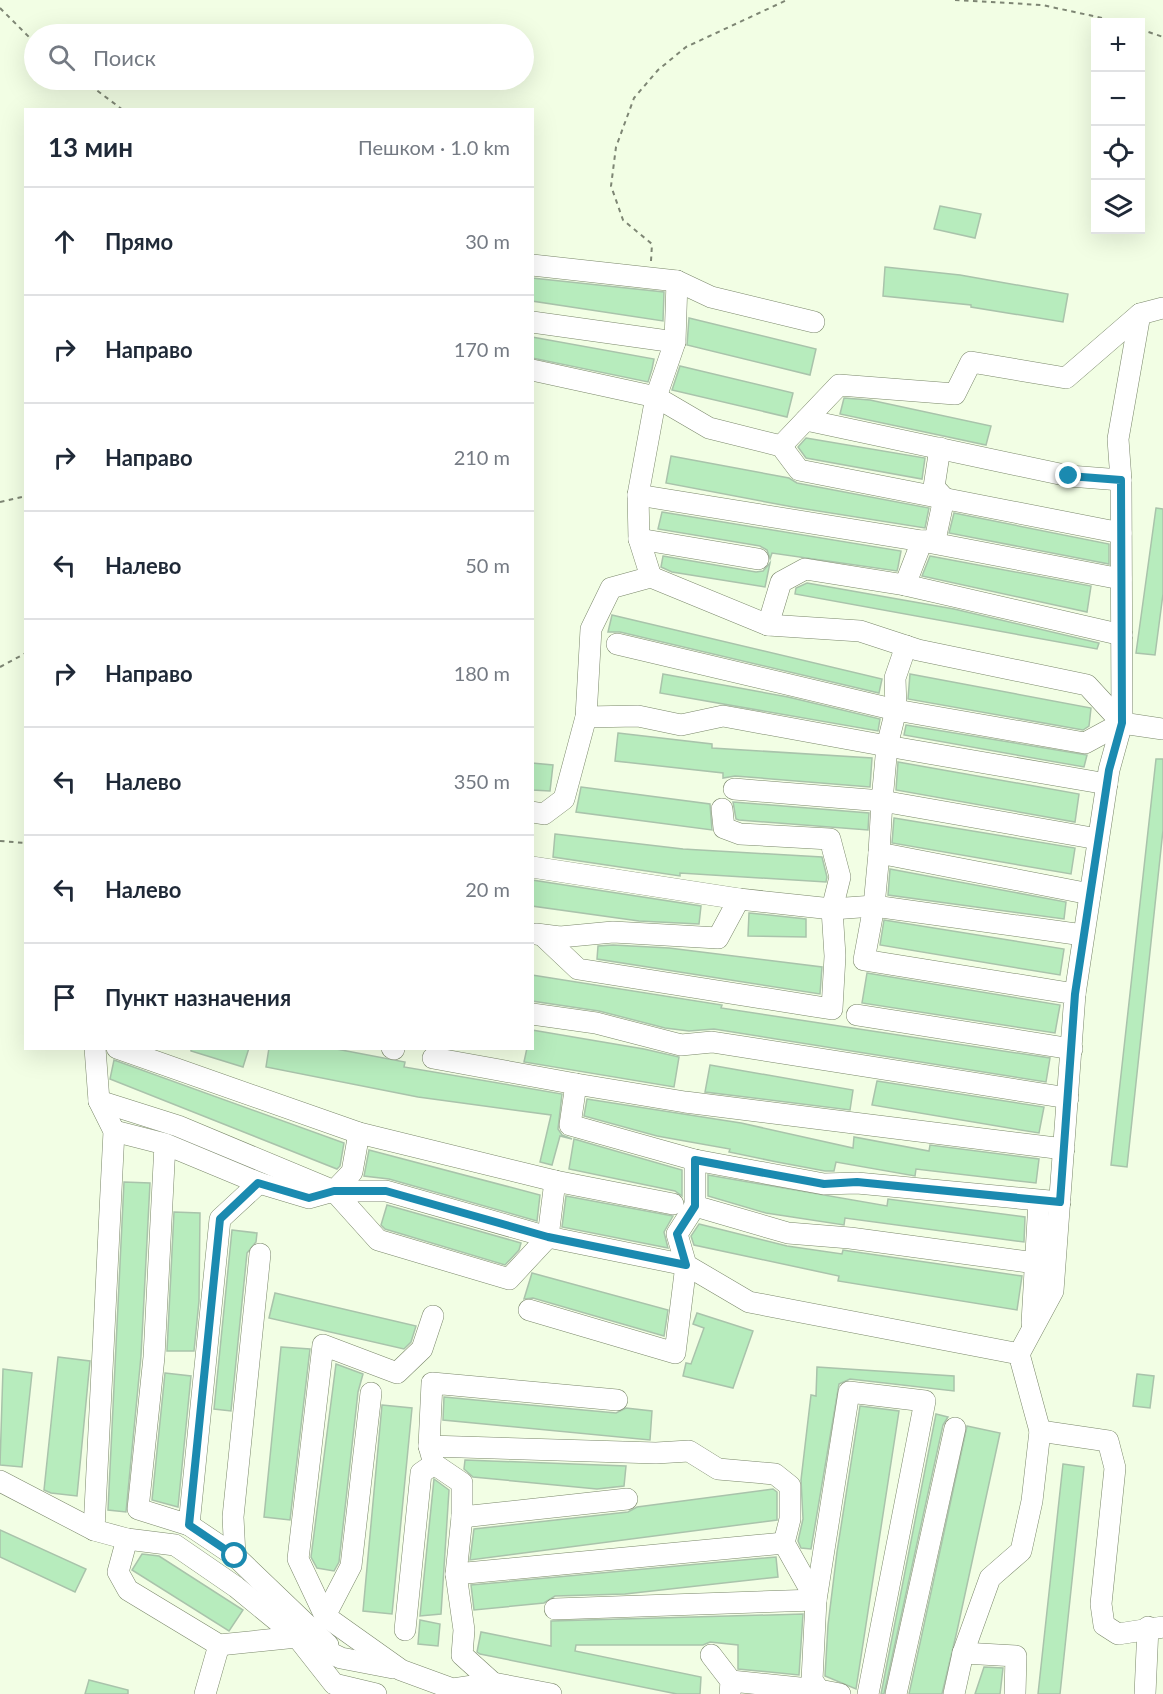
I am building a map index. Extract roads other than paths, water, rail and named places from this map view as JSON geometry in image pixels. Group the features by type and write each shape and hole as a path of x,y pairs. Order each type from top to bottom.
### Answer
{"lane":[{"path":"534,265 677,281 711,297 814,321"},
{"path":"651,577 639,539 638,495 657,397 675,342 677,281"},
{"path":"781,446 839,385 956,394 971,362 1066,378 1140,314 1163,309"},
{"path":"1032,1330 1036,1263 1049,1202 1064,1149 1075,994 1083,935 1107,784 1122,723 1121,480 1118,439 1140,314"},
{"path":"534,322 675,342"},
{"path":"534,370 657,397 708,428 781,446 799,470 1121,533"},
{"path":"806,420 1069,476 1121,480"},
{"path":"940,448 934,487 944,498"},
{"path":"638,495 922,541 1121,579"},
{"path":"922,541 935,540 944,498"},
{"path":"639,539 758,559"},
{"path":"905,585 922,541"},
{"path":"768,625 781,582 805,569 905,585 1122,635"},
{"path":"534,812 544,814 564,799 586,717 591,629 611,588 651,577 768,625 860,631 906,646 1087,685 1122,723"},
{"path":"617,644 896,710 1085,743 1122,723 1163,729"},
{"path":"906,646 896,678 896,710 887,746 874,906 864,960 1075,994"},
{"path":"586,717 638,716 681,725 723,716 1107,784"},
{"path":"734,789 882,801 1098,839"},
{"path":"538,934 578,969 832,1009 835,956 832,909 840,877 830,839 740,834 724,828 722,809"},
{"path":"879,853 1090,894"},
{"path":"534,867 739,899 832,909 874,906 1083,935"},
{"path":"538,934 560,937 613,932 717,938 739,899"},
{"path":"534,1014 596,1023 681,1045 712,1042 1068,1098"},
{"path":"857,1015 1072,1049"},
{"path":"94,1530 114,1131 99,1101 95,1050"},
{"path":"123,1050 359,1133 555,1180 672,1204"},
{"path":"433,1058 685,1102 1064,1149"},
{"path":"576,1084 570,1125 695,1160 824,1184 857,1182 1049,1202"},
{"path":"99,1101 178,1126 334,1191 378,1240 509,1279 548,1237 555,1180"},
{"path":"114,1131 165,1144 258,1183 309,1198 334,1191 386,1191 548,1237 686,1265 748,1302 1019,1354"},
{"path":"334,1191 352,1172 359,1133"},
{"path":"165,1144 154,1357 138,1509 189,1525 235,1556 341,1658"},
{"path":"529,1310 675,1353 686,1265 677,1234 695,1206 695,1160"},
{"path":"189,1525 220,1219 258,1183"},
{"path":"954,1694 963,1653 990,1578 1021,1551 1032,1501 1040,1431 1019,1354 1053,1291 1049,1202"},
{"path":"695,1206 788,1233 850,1238 1036,1263"},
{"path":"235,1556 233,1518 260,1254"},
{"path":"401,1670 325,1616 298,1559 323,1345 397,1373 422,1349 433,1316"},
{"path":"405,1630 421,1473 431,1455 432,1383 616,1400"},
{"path":"819,1690 812,1680 816,1600 849,1392 925,1401 868,1694"},
{"path":"325,1616 351,1566 371,1393"},
{"path":"896,1694 955,1428"},
{"path":"1040,1431 1108,1441 1115,1468 1101,1604 1104,1624 1118,1634 1156,1627 1145,1694"},
{"path":"431,1455 689,1451 718,1469 775,1474 790,1486 790,1519 784,1543 816,1600"},
{"path":"431,1455 462,1483 462,1517 456,1574 465,1630 462,1655 493,1688"},
{"path":"0,1481 94,1530 127,1539 175,1545 236,1587 297,1637 334,1684 376,1694"},
{"path":"462,1517 627,1499"},
{"path":"127,1539 118,1572 128,1590 219,1645 297,1637 341,1658 401,1670 453,1689 493,1688 551,1694"},
{"path":"456,1574 784,1543"},
{"path":"555,1609 816,1600"},
{"path":"205,1694 219,1645"},
{"path":"963,1653 1016,1656 1015,1694"},
{"path":"711,1655 731,1688 819,1690 840,1694"}]}
